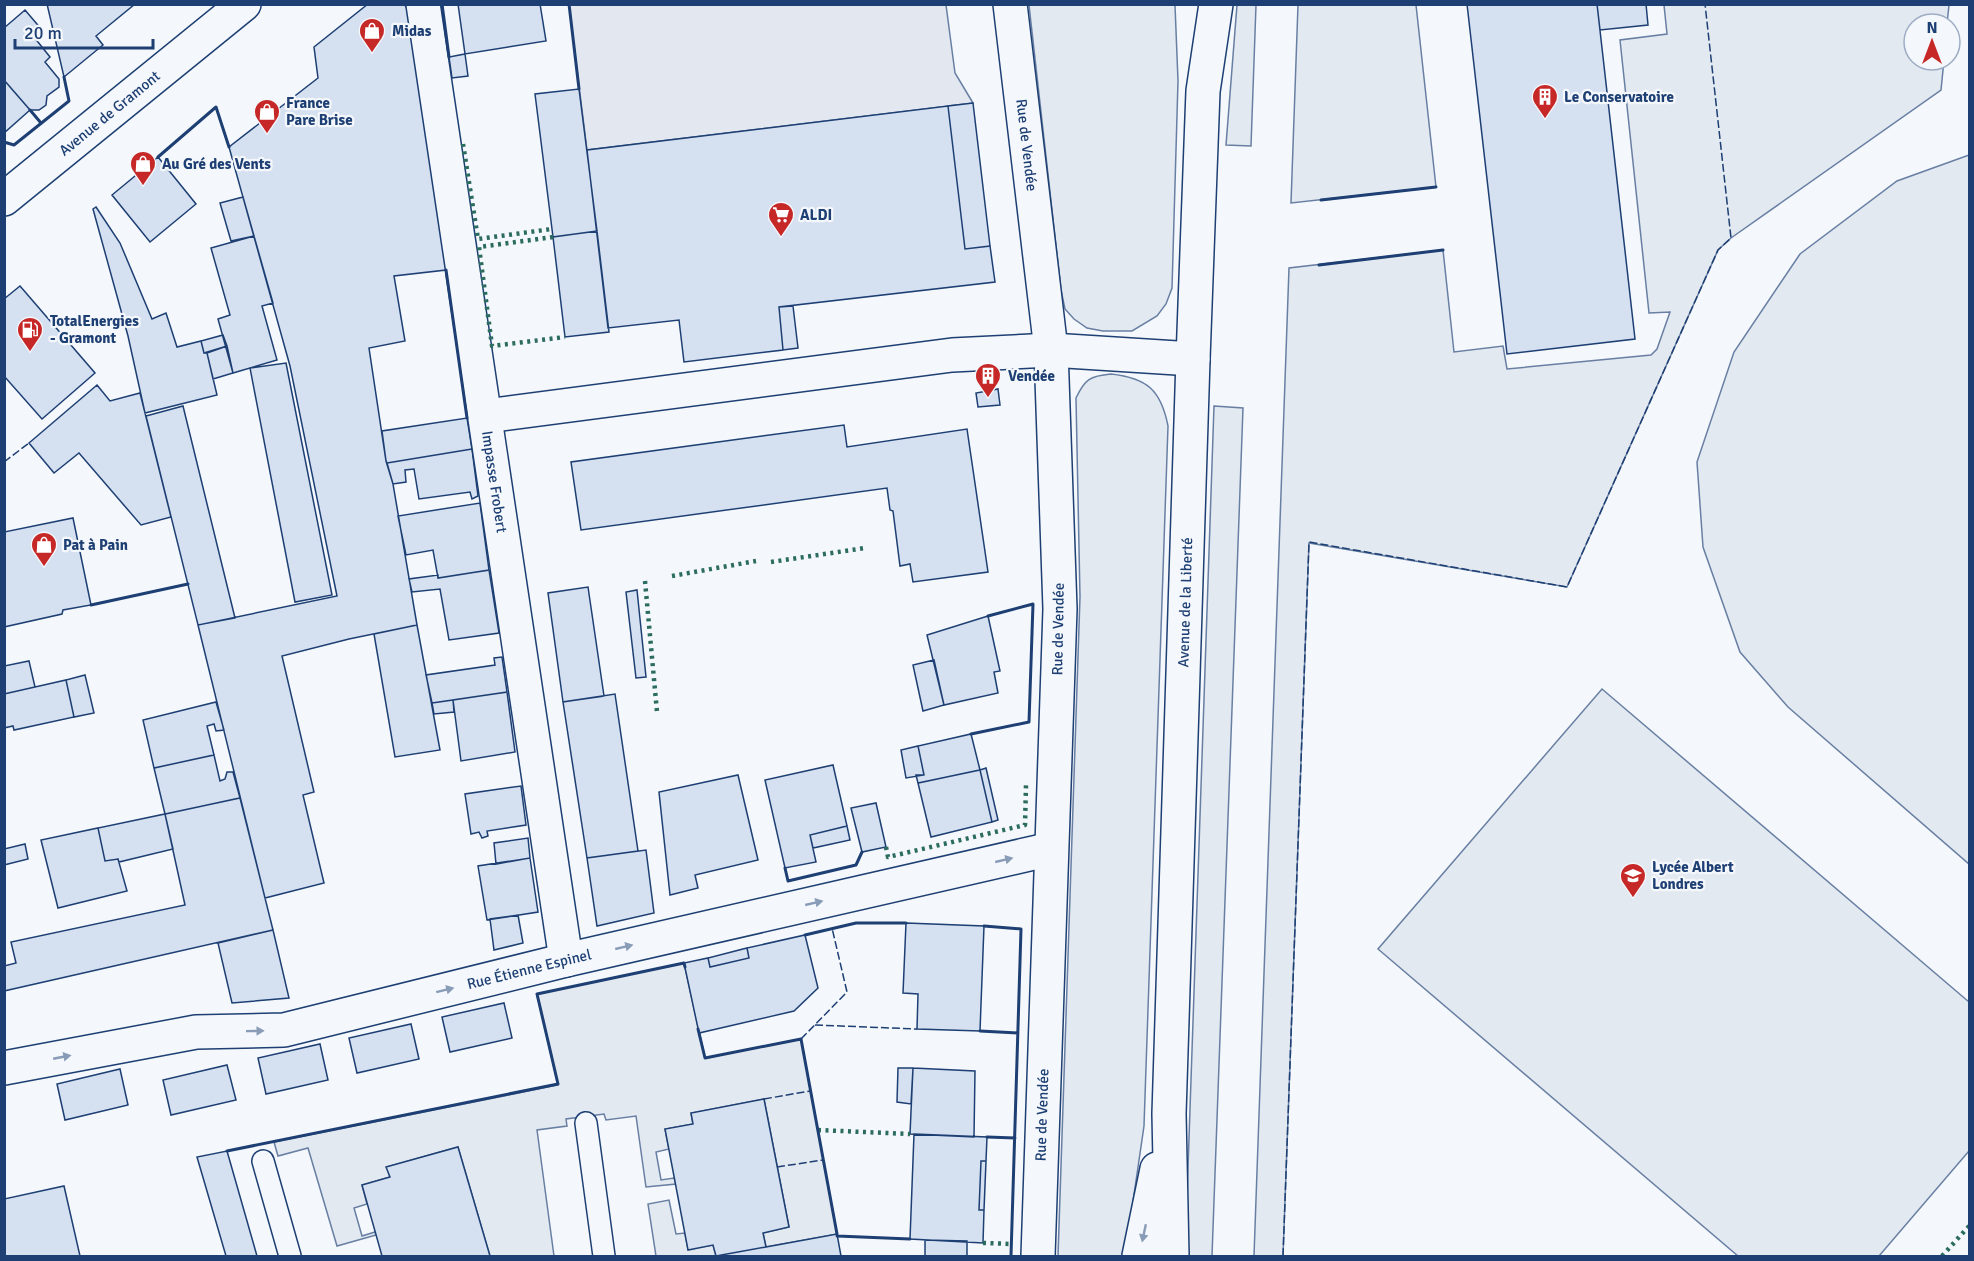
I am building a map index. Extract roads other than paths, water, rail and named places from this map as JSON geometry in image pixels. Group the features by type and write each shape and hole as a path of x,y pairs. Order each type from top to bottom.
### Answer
{"street":[{"name":"Avenue de Gramont","path":"4,199 244,4"},
{"name":"Impasse Frobert","path":"423,4 567,960"},
{"name":"Rue de Vendée","path":"1010,4 1051,350 1060,609 1038,1257"},
{"name":"Avenue de la Liberté","path":"1194,4 1203,91"},
{"name":"Avenue de la Liberté","path":"1172,1257 1169,1114 1193,359 1203,91 1216,4"},
{"path":"486,416 952,355 1051,350 1193,359"},
{"name":"Rue Étienne Espinel","path":"4,1068 196,1032 284,1030 567,960 1051,849"},
{"name":"Avenue de la Liberté","path":"1139,1257 1169,1114"}],"lane":[{"path":"586,1123 604,1257"},
{"path":"263,1161 290,1257"}],"place":[{"name":"Midas","path":"372,54"},
{"name":"Le Conservatoire","path":"1545,120"},
{"name":"France Pare Brise","path":"267,135"},
{"name":"Au Gré des Vents","path":"143,187"},
{"name":"ALDI","path":"781,238"},
{"name":"TotalEnergies - Gramont","path":"30,353"},
{"name":"Vendée","path":"988,399"},
{"name":"Pat à Pain","path":"44,568"},
{"name":"Lycée Albert Londres","path":"1633,899"}]}
